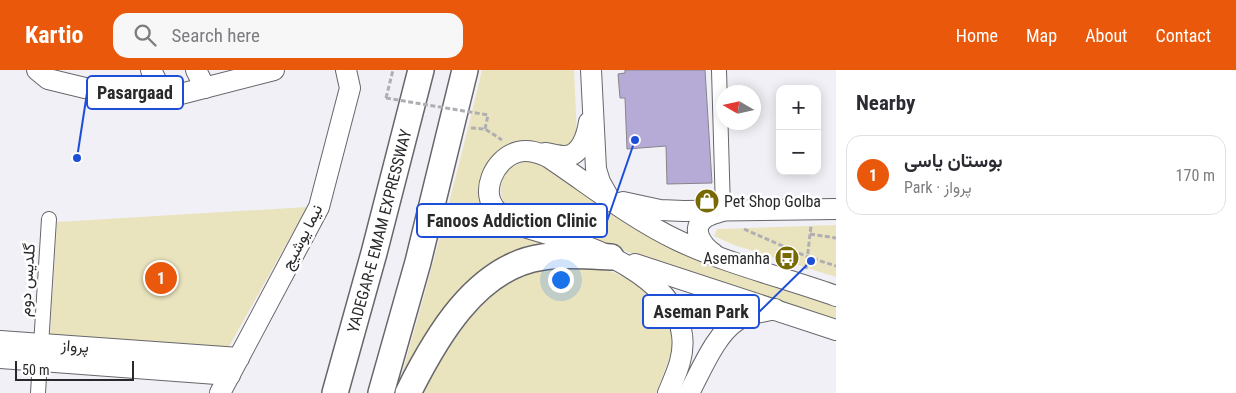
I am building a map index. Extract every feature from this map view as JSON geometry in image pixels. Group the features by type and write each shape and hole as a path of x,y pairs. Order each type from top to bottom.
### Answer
{"highway":[{"name":"YADEGAR-E EMAM EXPRESSWAY","path":"335,393 374,253 421,70"},
{"path":"381,393 418,262 465,70"},
{"path":"408,393 434,345 454,316 470,296 504,270 522,262 542,257 612,257"}],"street":[{"path":"37,70 48,79 85,88 165,98 267,71"},
{"path":"151,70 165,98"},
{"path":"196,70 205,88"},
{"name":"نیما یوشیج","path":"220,393 319,207 350,88 346,70"},
{"path":"592,70 596,169 600,182 609,198 660,210 836,209"},
{"path":"719,70 723,210"},
{"path":"593,98 584,140 577,152 570,156 520,152 506,157 495,168 490,182 490,197 496,211 528,228 836,330"},
{"path":"535,152 548,157 660,231 684,243 836,296"},
{"path":"718,256 705,246 697,230 699,223 706,217 723,210"},
{"name":"گلدیس دوم","path":"38,393 49,220"},
{"path":"612,257 662,292 673,306 681,327 683,344 679,368 668,393"},
{"path":"689,393 714,347 731,325 740,318 775,309"},
{"name":"پرواز","path":"0,340 40,352 234,367"},
{"name":"پرواز","path":"0,358 40,352"}],"path":[{"path":"393,70 386,98 488,115 485,129"},
{"path":"804,285 813,210"},
{"path":"739,227 808,257 836,266"},
{"path":"810,234 836,238"}],"shaded area":[{"path":"482,70 574,70 577,137 569,149 502,150 492,220 506,231 515,235 584,253 520,255 399,384 463,149"},
{"path":"524,162 536,162 549,167 684,254 836,307 836,320 551,227 514,213 504,204 501,186 511,168"},
{"path":"307,207 226,352 50,334 57,222"},
{"path":"836,225 836,277 734,245 714,236 717,229"},
{"path":"589,266 610,271 641,283 667,310 674,341 656,393 420,393 433,367 470,313 525,267"}],"building":[{"path":"625,70 705,70 712,183 667,184 666,146 627,149 625,98 620,98 618,74 625,73"}],"place":[{"name":"Fanoos Addiction Clinic","path":"635,140"},
{"name":"Pasargaad","path":"77,158"},
{"name":"Pet Shop Golba","path":"707,201"},
{"name":"Asemanha","path":"787,258"},
{"name":"Aseman Park","path":"811,261"},
{"name":"بوستان یاسی","path":"161,278"}]}
